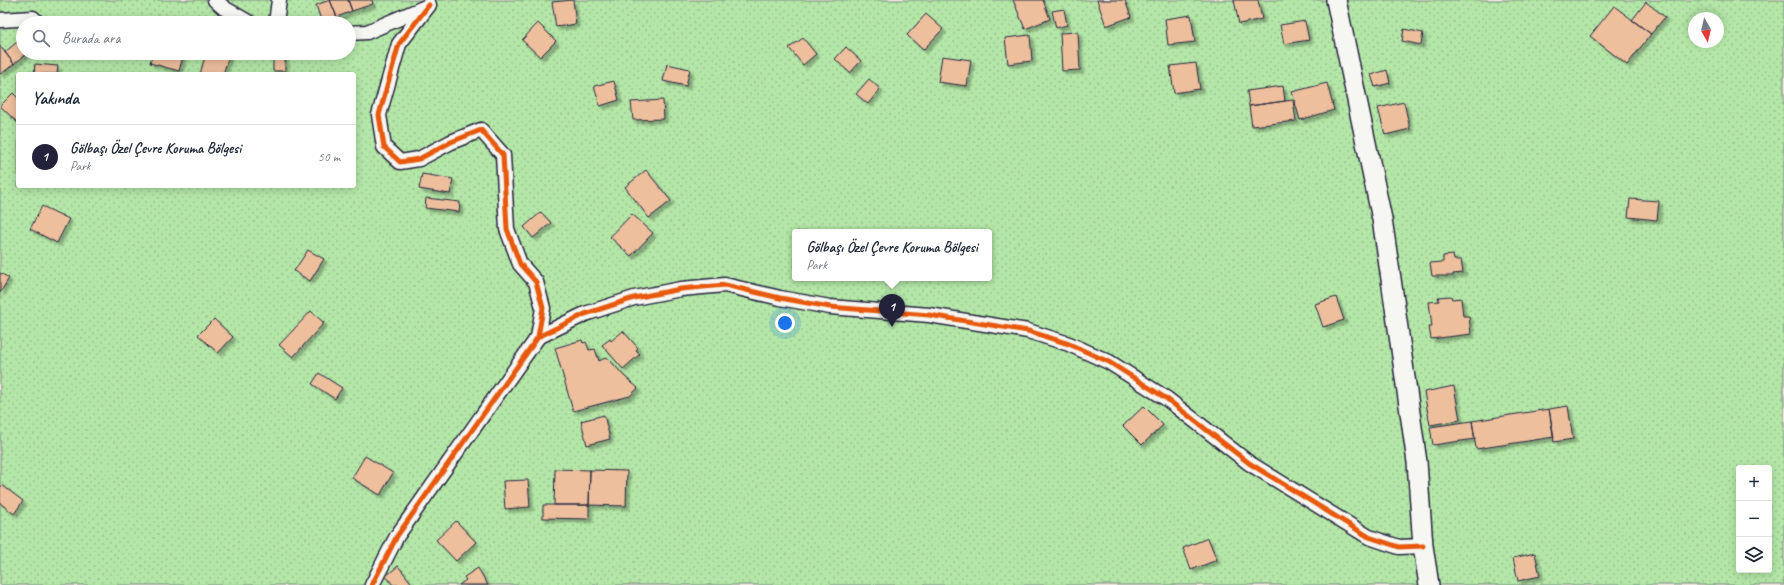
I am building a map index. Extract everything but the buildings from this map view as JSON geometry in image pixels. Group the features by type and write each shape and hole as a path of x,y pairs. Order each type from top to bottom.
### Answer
{"street":[{"path":"215,0 224,8 238,16"},
{"path":"277,16 280,0"},
{"path":"1336,0 1382,219 1417,462 1423,546 1429,585"},
{"path":"356,33 367,32 431,3"},
{"path":"372,585 397,536 538,337 543,308 536,282 520,264 508,229 503,155 481,130 451,142 419,159 400,162 384,147 379,115 399,44 431,3"},
{"path":"0,20 16,19"},
{"path":"538,337 585,314 634,298 681,289 725,285 780,298 830,307 929,315 1028,331 1069,344 1109,362 1167,399 1249,463 1369,537 1398,547 1423,546"}],"green space":[{"path":"0,0 1784,0 1784,585 0,585"}],"cycle path":[{"path":"372,585 397,536 538,337 543,308 536,282 520,264 507,229 503,155 481,130 451,142 419,159 400,162 384,147 379,115 399,44 429,5"},
{"path":"538,337 585,314 634,298 681,289 725,285 780,298 830,307 929,315 1028,331 1069,344 1109,362 1167,399 1249,463 1369,537 1399,547 1423,546"}],"place":[{"name":"Gölbaşı Özel Çevre Koruma Bölgesi","path":"892,327"}]}
